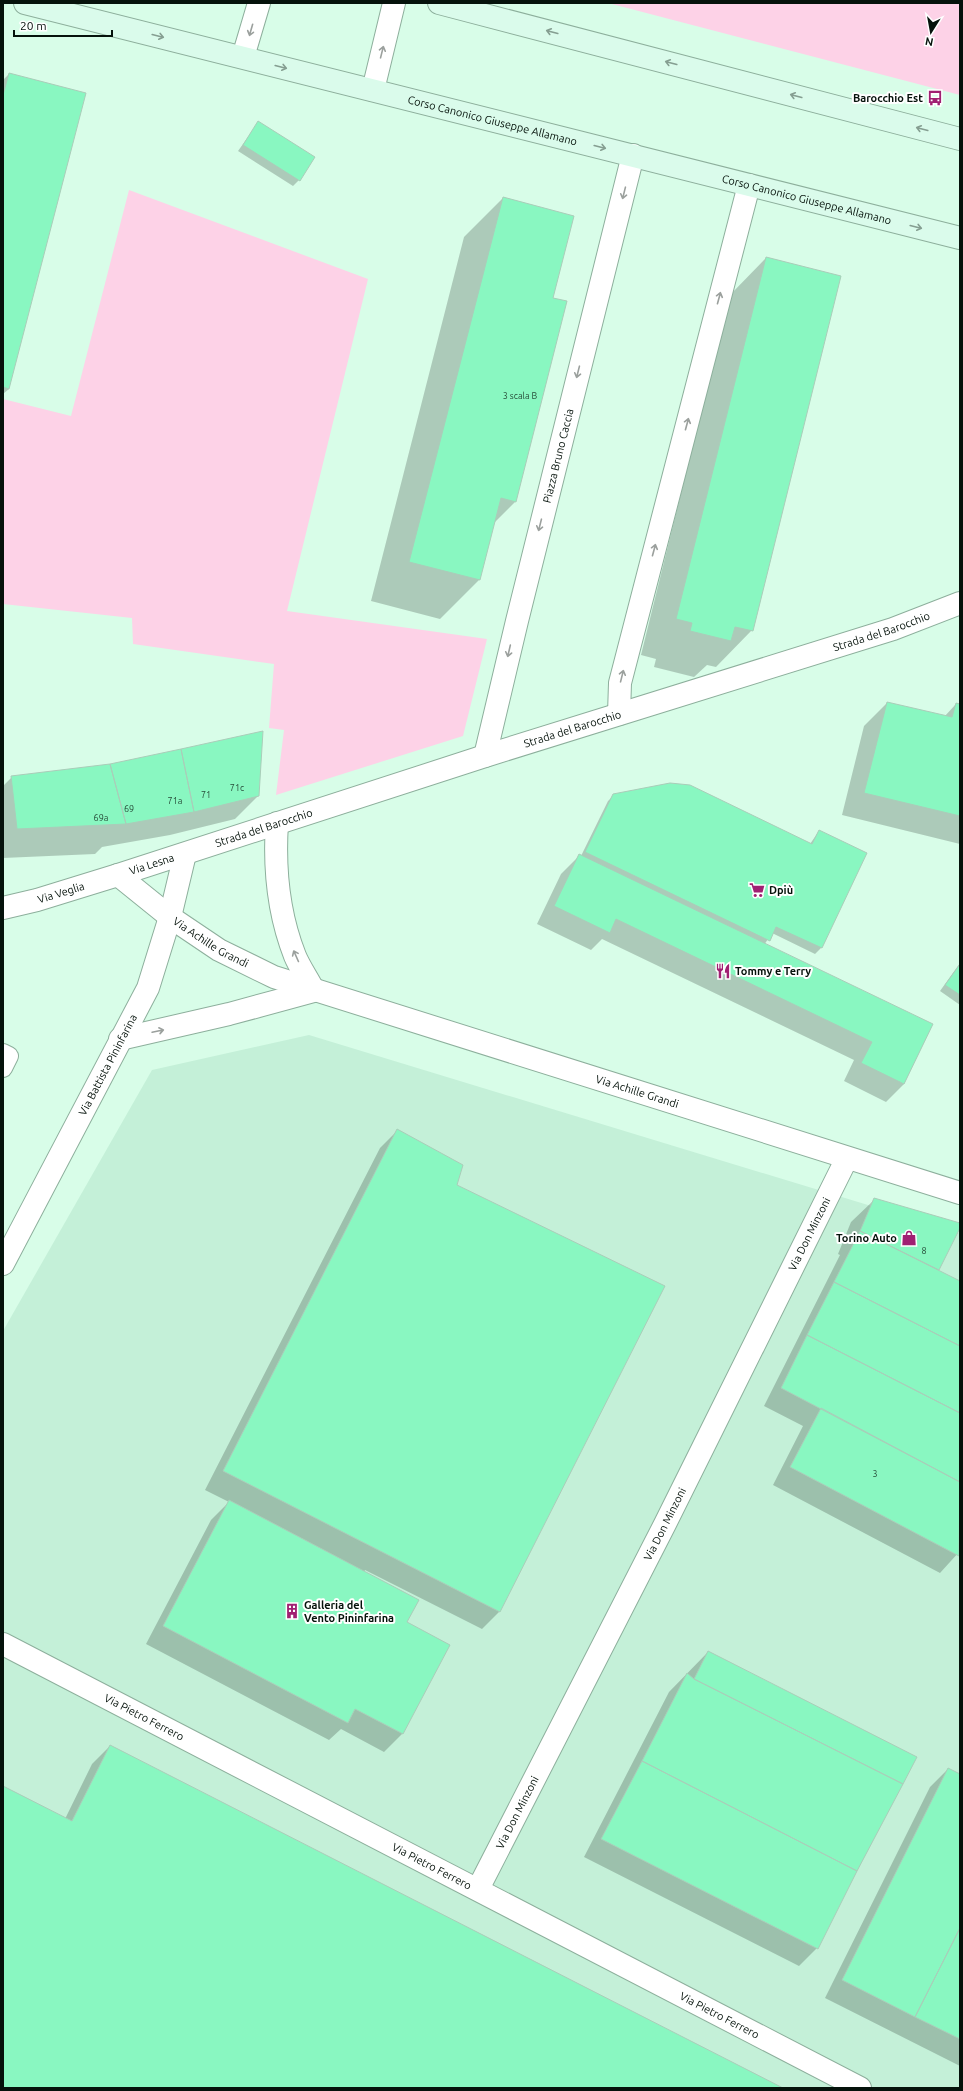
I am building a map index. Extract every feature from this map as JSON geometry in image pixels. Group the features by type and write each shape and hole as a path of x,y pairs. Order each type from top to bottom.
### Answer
{"main road":[{"name":"Corso Canonico Giuseppe Allamano","path":"25,3 960,238"},
{"path":"439,3 960,139"}],"street":[{"path":"243,57 259,3"},
{"path":"373,90 394,3"},
{"name":"Piazza Bruno Caccia","path":"485,756 524,590 633,155"},
{"path":"619,714 620,683 749,185"},
{"name":"Strada del Barocchio","path":"185,854 276,823 485,756 893,629 960,603"},
{"path":"120,1039 221,1016 314,991 295,956 283,919 276,873 276,823"},
{"name":"Via Lesna","path":"118,875 185,854"},
{"name":"Via Battista Pininfarina","path":"3,1264 148,988 170,917 185,854"},
{"name":"Via Achille Grandi","path":"118,875 170,917 219,950 274,977 314,991 960,1193"},
{"name":"Via Veglia","path":"3,908 37,900 118,875"},
{"name":"Via Don Minzoni","path":"478,1889 661,1531 847,1158"},
{"name":"Via Pietro Ferrero","path":"3,1644 860,2088"}],"lane":[{"path":"3,1053 9,1056 3,1068"}],"shaded area":[{"path":"608,3 960,3 960,95"},
{"path":"129,190 368,279 287,611 487,639 463,736 276,795 284,730 269,728 274,664 133,644 132,618 3,604 3,399 71,416"},
{"path":"309,1035 960,1233 960,2088 3,2088 3,1331 152,1070"}],"building":[{"path":"9,73 86,93 9,389 3,387 3,95"},
{"path":"258,121 315,157 300,181 243,145"},
{"path":"503,197 574,216 553,298 567,301 516,502 501,498 480,580 409,562"},
{"path":"766,257 841,276 753,631 735,627 731,641 690,631 692,623 676,619"},
{"path":"887,702 952,717 956,703 960,704 960,816 864,793"},
{"path":"263,731 259,796 194,812 181,749"},
{"path":"181,749 194,812 126,824 110,764"},
{"path":"110,764 126,824 17,829 11,776"},
{"name":"Dpiù","path":"670,783 690,785 812,844 819,830 867,853 822,948 776,927 770,941 585,852 613,794"},
{"path":"579,854 933,1024 904,1084 861,1063 872,1042 616,919 610,933 554,906"},
{"path":"960,964 960,995 945,985"},
{"path":"397,1129 463,1165 457,1185 665,1286 500,1612 223,1471"},
{"path":"874,1198 960,1223 960,1228 939,1270 860,1231"},
{"path":"860,1231 960,1281 960,1346 834,1282"},
{"path":"834,1282 960,1346 960,1413 807,1335"},
{"path":"807,1335 960,1413 960,1482 781,1388"},
{"path":"821,1408 960,1482 959,1556 790,1467"},
{"name":"Galleria del Vento Pininfarina","path":"229,1500 419,1600 407,1622 450,1645 403,1734 355,1709 348,1723 163,1626"},
{"path":"708,1651 917,1757 903,1784 694,1679"},
{"path":"687,1673 694,1679 903,1784 857,1871 642,1761"},
{"path":"110,1745 783,2088 3,2088 3,1786 72,1821"},
{"path":"642,1761 857,1871 818,1949 601,1839"},
{"path":"948,1768 960,1774 960,1928 915,2017 842,1980"},
{"path":"960,1928 960,2039 915,2017"}],"place":[{"name":"Barocchio Est","path":"935,98"},
{"name":"Dpiù","path":"757,890"},
{"name":"Tommy e Terry","path":"723,971"},
{"name":"Torino Auto","path":"909,1238"},
{"name":"Galleria del Vento Pininfarina","path":"292,1611"}]}
